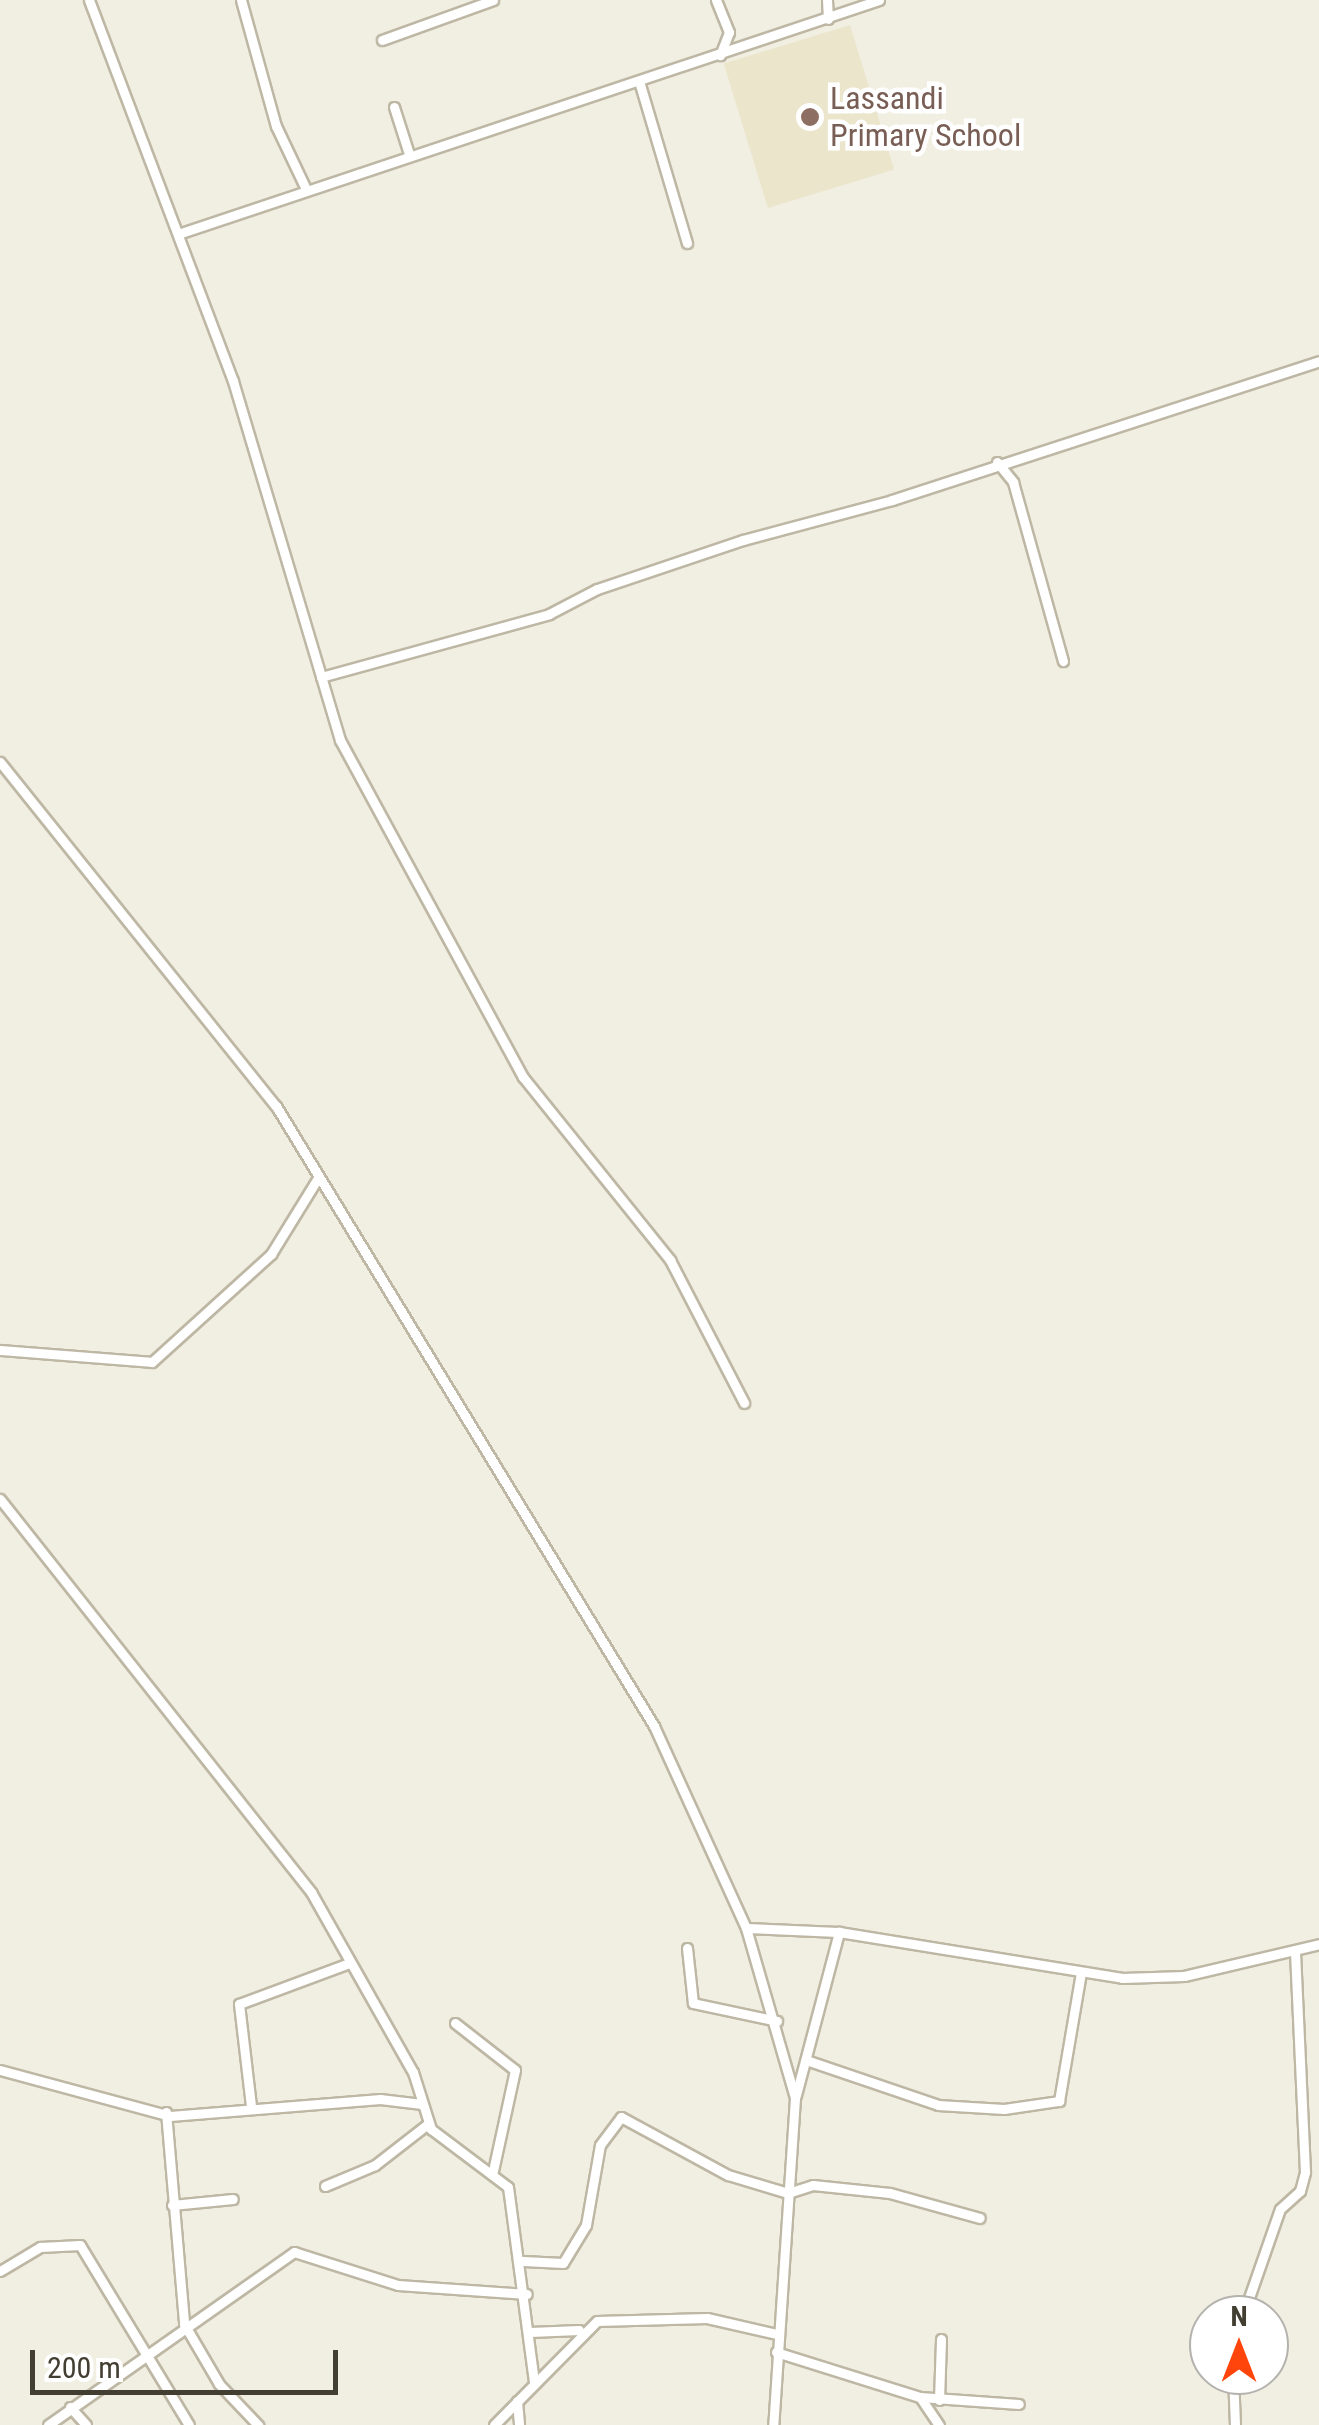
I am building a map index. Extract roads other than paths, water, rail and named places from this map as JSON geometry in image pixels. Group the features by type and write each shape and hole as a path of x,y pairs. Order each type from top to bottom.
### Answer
{"street":[{"path":"90,0 233,381 340,740 465,977 523,1076 670,1260 744,1404"},
{"path":"241,0 276,126 305,187"},
{"path":"382,40 492,0"},
{"path":"716,0 729,32 720,55"},
{"path":"827,0 828,19"},
{"path":"178,234 305,187 720,55 879,0"},
{"path":"729,32 758,42"},
{"path":"639,81 687,242"},
{"path":"394,107 408,154"},
{"path":"321,677 549,614 597,589 1319,361"},
{"path":"997,462 1012,482 1062,660"},
{"path":"0,762 276,1106 654,1726 746,1928 777,2021 795,2098"},
{"path":"0,1350 152,1362 271,1254 318,1178"},
{"path":"0,1499 39,1558 108,1627 311,1892 413,2072 429,2124 452,2150 493,2170 517,2212 534,2383"},
{"path":"746,1928 839,1932 1081,1972 1184,1976 1319,1944"},
{"path":"773,2425 795,2098 809,2061 839,1932"},
{"path":"687,1948 693,2003 777,2021"},
{"path":"1250,2295 1280,2208 1300,2190 1305,2172 1294,1952"},
{"path":"251,2106 239,2004 349,1963"},
{"path":"809,2061 938,2105 1004,2109 1059,2101 1081,1972"},
{"path":"455,2024 515,2070 493,2170"},
{"path":"0,2070 166,2112 251,2106 422,2104"},
{"path":"166,2112 184,2324 219,2384 258,2425"},
{"path":"523,2261 563,2263 586,2225 600,2145 616,2118 634,2119 728,2176 788,2193 813,2185 890,2193 980,2218"},
{"path":"325,2186 375,2165 429,2124"},
{"path":"172,2205 233,2199"},
{"path":"0,2271 40,2247 75,2241 144,2360 190,2425"},
{"path":"48,2425 144,2360 184,2324 239,2296 294,2252 398,2285 527,2294"},
{"path":"530,2332 580,2330 621,2316 707,2318 778,2334"},
{"path":"494,2425 580,2330"},
{"path":"940,2400 941,2339"},
{"path":"776,2352 920,2397 1020,2404"},
{"path":"1234,2395 1235,2425"},
{"path":"920,2397 939,2425"},
{"path":"517,2401 519,2425"},
{"path":"70,2407 86,2425"}],"place":[{"name":"Lassandi Primary School","path":"810,117"}]}
